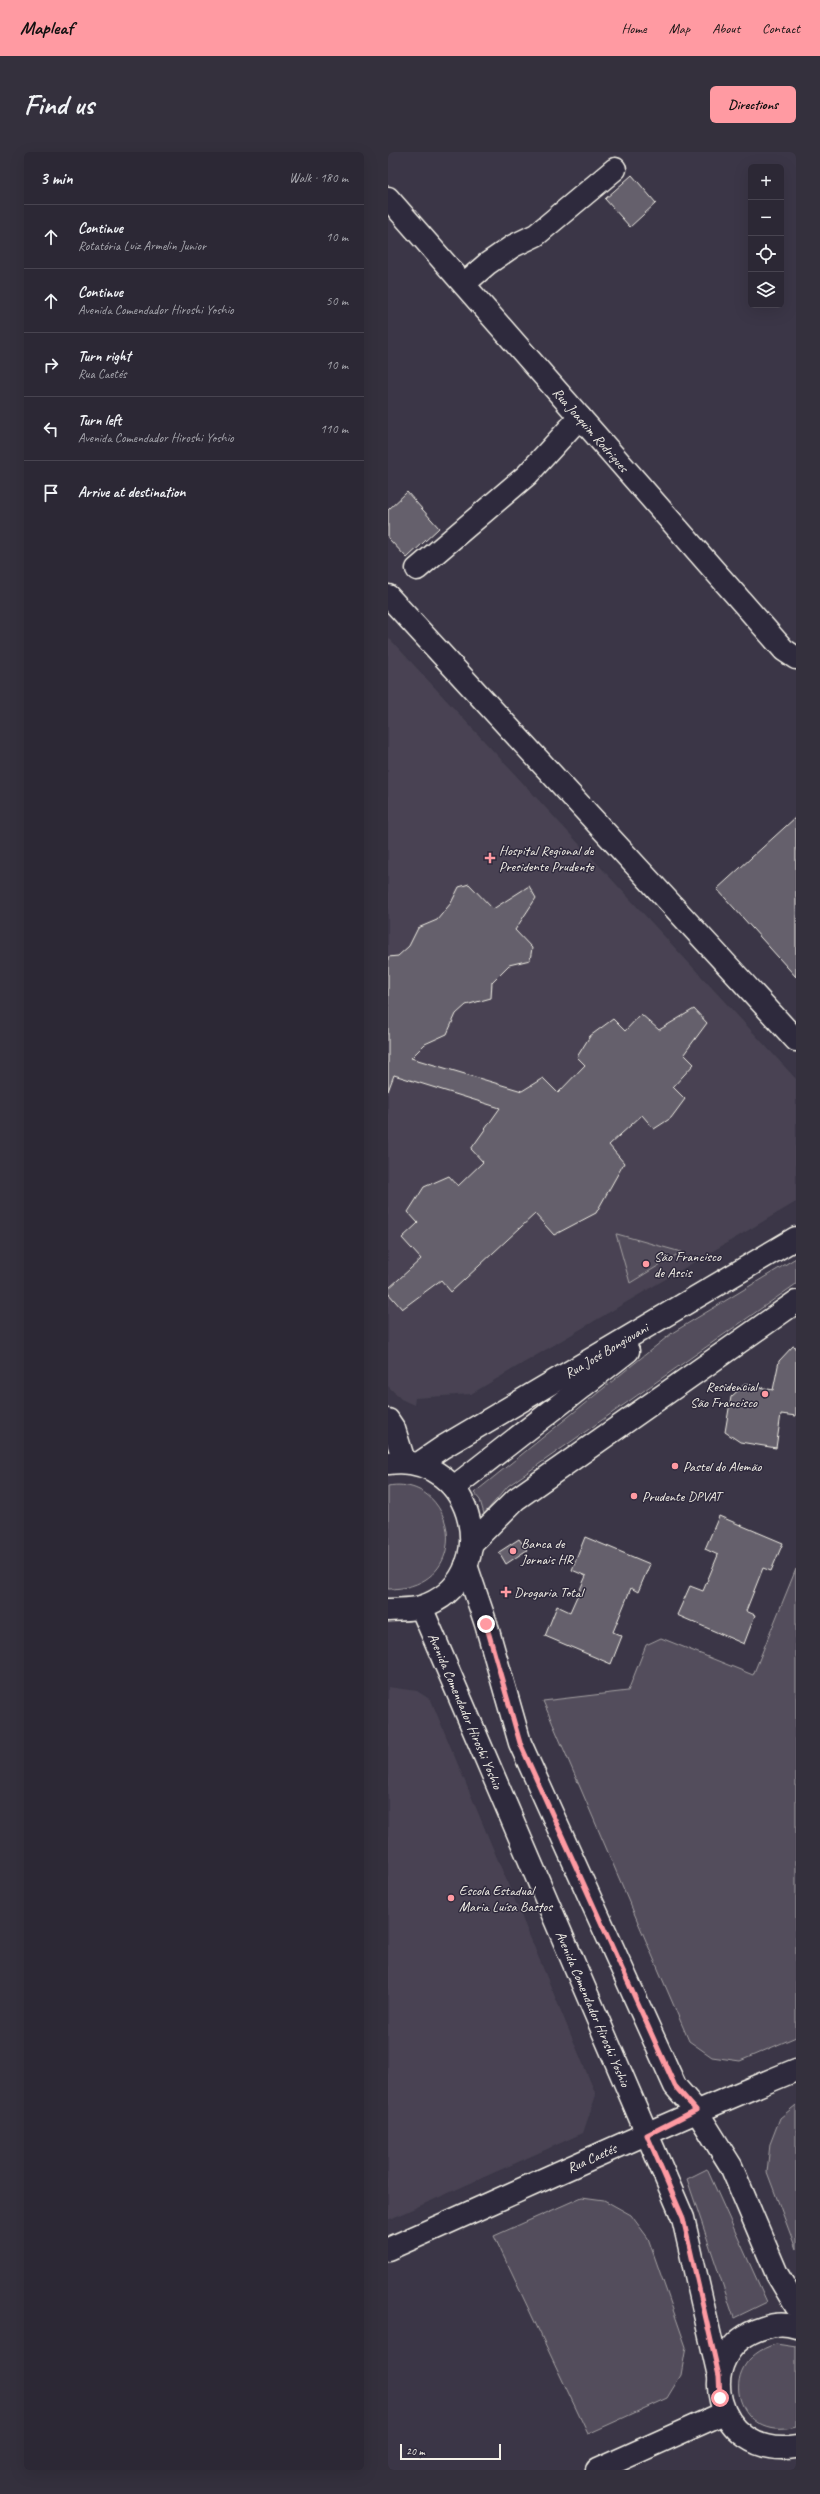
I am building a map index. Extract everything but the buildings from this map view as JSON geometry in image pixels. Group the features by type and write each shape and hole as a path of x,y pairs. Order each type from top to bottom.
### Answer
{"street":[{"path":"464,284 493,259 512,246 536,235 615,170"},
{"name":"Rua Joaquim Rodrigues","path":"388,198 779,644 796,658"},
{"path":"417,569 527,475 580,417"},
{"path":"388,596 796,1040"},
{"name":"Rua José Bongiovani","path":"403,1463 443,1447 662,1320 796,1238"},
{"path":"472,1543 516,1499 796,1302"},
{"path":"454,1488 612,1365 662,1320"},
{"path":"388,1420 394,1429 403,1463 441,1475 454,1488 465,1504 472,1523 472,1543 466,1565 455,1584 439,1598 421,1607 388,1610"},
{"path":"466,1565 486,1624 520,1743 675,2086 696,2110 732,2166 777,2274 796,2306"},
{"name":"Avenida Comendador Hiroshi Yoshio","path":"421,1607 683,2218 719,2376"},
{"name":"Rua Caetés","path":"388,2249 647,2135 696,2110 796,2070"},
{"path":"790,2452 764,2447 744,2438 724,2413 720,2398 719,2376 725,2358 739,2341 753,2331 774,2324 796,2327"},
{"path":"597,2470 634,2463 724,2413"}],"shaded area":[{"name":"Hospital Regional de Presidente Prudente","path":"388,637 796,1079 796,1202 471,1394 415,1398 414,1405 401,1399 388,1386"},
{"path":"617,1234 681,1252 630,1283"},
{"path":"796,1258 796,1284 508,1486 484,1514 480,1500 474,1493 672,1333"},
{"path":"388,1486 411,1487 430,1497 442,1513 447,1533 445,1553 435,1571 416,1584 388,1589"},
{"path":"796,1569 796,2037 740,2061 712,2057 689,2041 543,1701 628,1691 646,1645 661,1638 753,1675"},
{"name":"Escola Estadual Maria Luísa Bastos","path":"388,1687 417,1691 431,1700 596,2095 583,2133 388,2220"},
{"path":"796,2105 796,2249 767,2172 770,2144 780,2118"},
{"path":"707,2169 767,2302 734,2318 687,2179"},
{"path":"582,2197 604,2200 631,2215 648,2238 686,2347 681,2375 667,2398 588,2434 494,2236"},
{"path":"776,2344 796,2347 796,2427 776,2429 760,2424 747,2413 740,2399 739,2383 744,2367 756,2354"}],"place":[{"name":"Hospital Regional de Presidente Prudente","path":"490,858"},
{"name":"São Francisco de Assis","path":"646,1264"},
{"name":"Residencial São Francisco","path":"765,1394"},
{"name":"Pastel do Alemão","path":"675,1466"},
{"name":"Prudente DPVAT","path":"634,1496"},
{"name":"Banca de Jornais HR","path":"513,1551"},
{"name":"Drogaria Total","path":"506,1592"},
{"name":"Escola Estadual Maria Luísa Bastos","path":"451,1898"}],"route":[{"path":"486,1624 520,1743 675,2086 696,2110 647,2135 683,2218 719,2376 720,2398"}]}
